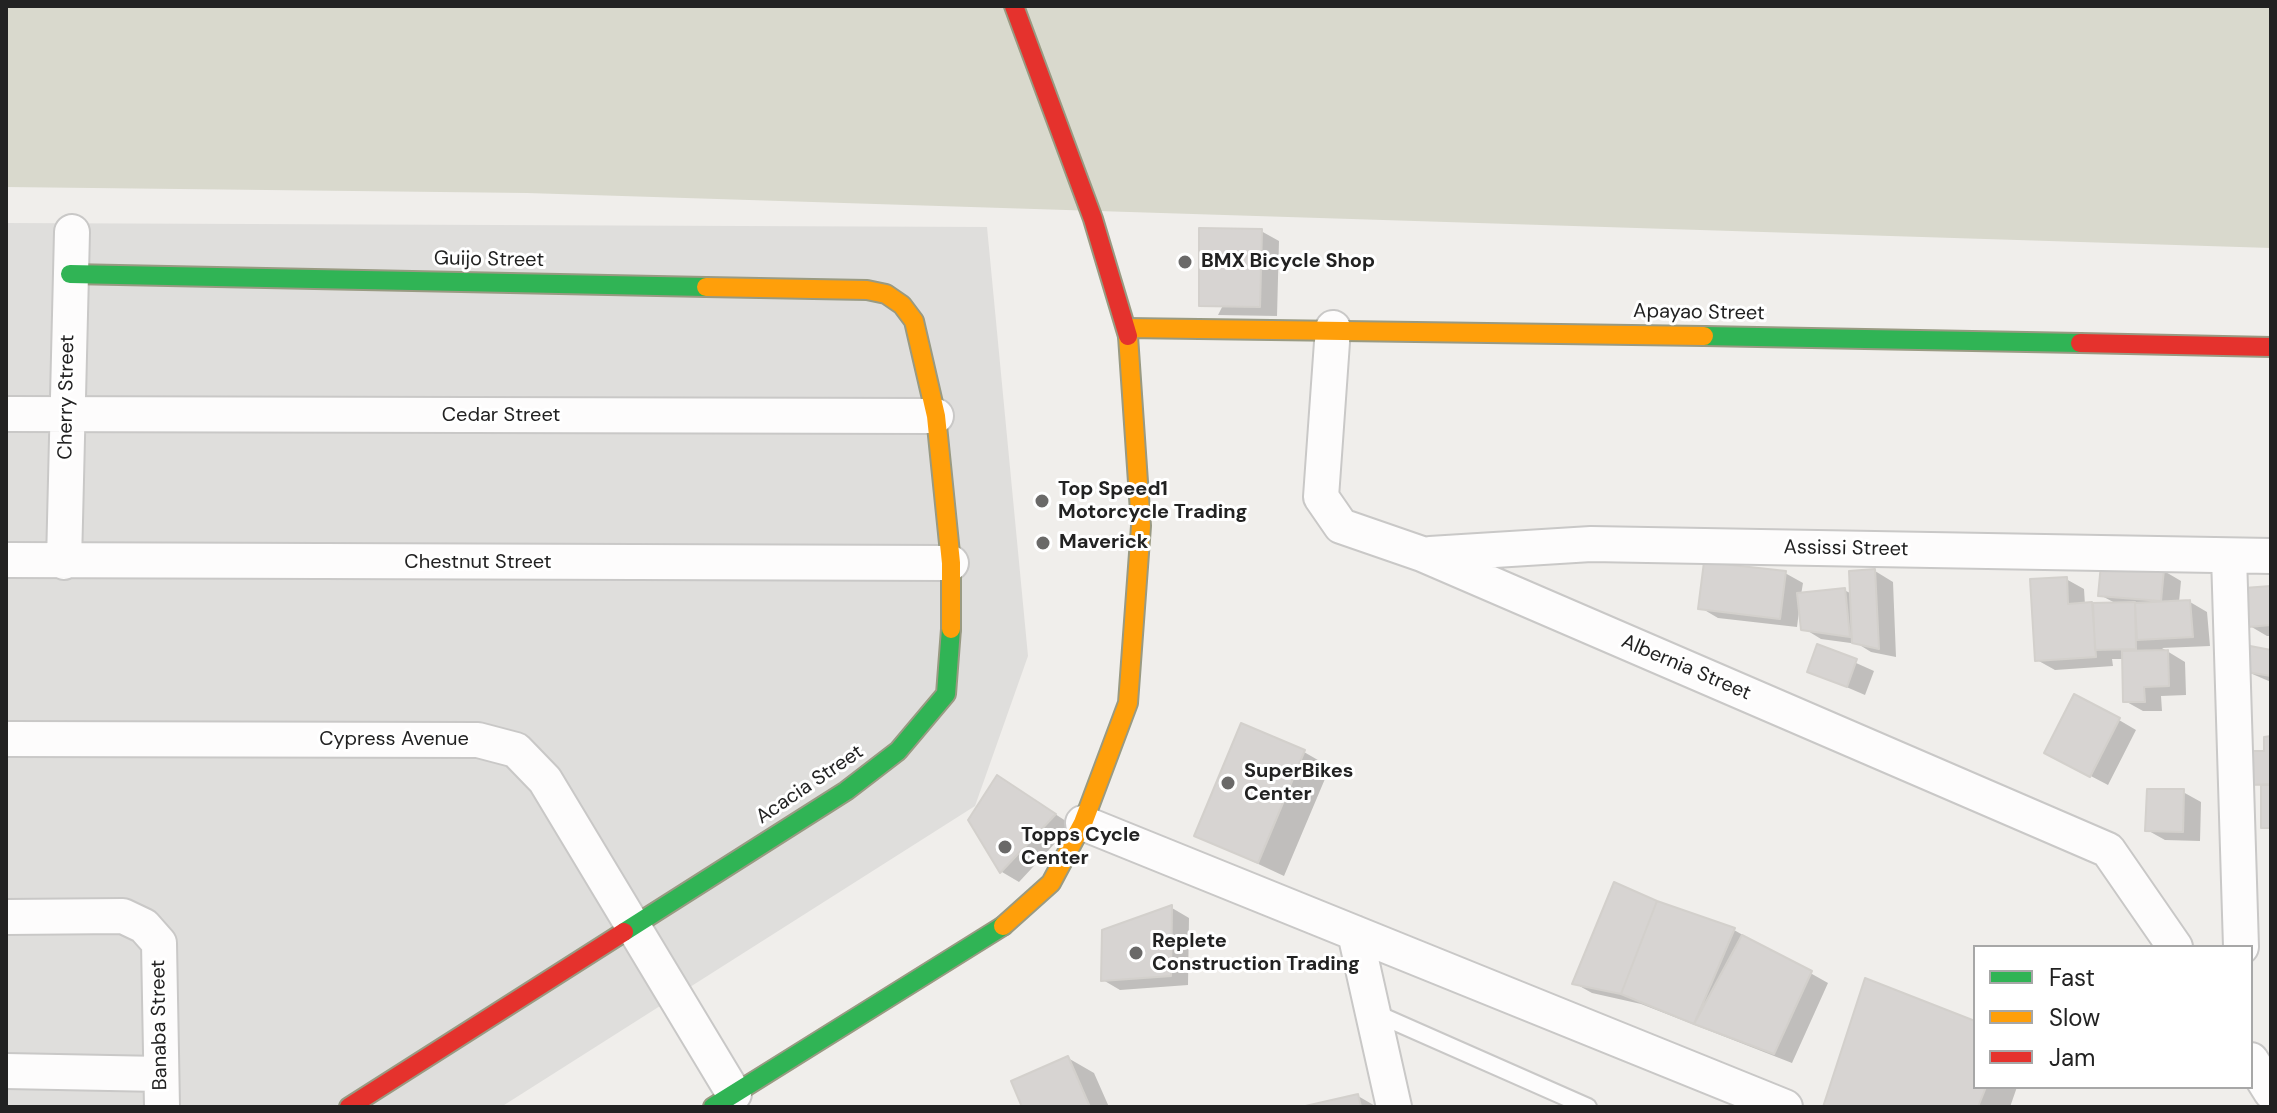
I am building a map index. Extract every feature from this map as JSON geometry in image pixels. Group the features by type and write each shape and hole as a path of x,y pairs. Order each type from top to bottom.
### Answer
{"street":[{"path":"739,1096 996,932 1051,883 1083,823 1128,703 1141,526 1127,328 1093,219 1014,6"},
{"name":"Cherry Street","path":"64,562 72,232"},
{"name":"Guijo Street","path":"70,274 867,290 886,294 902,305"},
{"name":"Acacia Street","path":"349,1107 846,791 898,751 946,694 951,634 951,563 936,416 914,321 902,305"},
{"name":"Apayao Street","path":"1127,328 1333,328 2271,347"},
{"name":"Albernia Street","path":"1333,328 1321,497 1341,526 1422,554 2108,850 2174,945"},
{"name":"Cedar Street","path":"6,414 936,416"},
{"name":"Assissi Street","path":"1422,554 1591,544 2271,556"},
{"path":"2229,556 2241,945"},
{"name":"Chestnut Street","path":"6,560 951,563"},
{"name":"Cypress Avenue","path":"6,739 478,740 516,750 545,780 739,1096"},
{"path":"1083,823 1785,1107"},
{"name":"Banaba Street","path":"6,917 123,916 144,926 159,943 162,1090"},
{"path":"1355,933 1394,1107"},
{"path":"2253,1063 2271,1092"},
{"path":"6,1071 162,1090"}],"lane":[{"path":"1374,1012 1588,1107"}],"shaded area":[{"path":"6,6 2271,6 2271,248 527,193 6,187"},
{"path":"6,223 987,227 1028,656 975,806 501,1107 6,1107"}],"building":[{"path":"1199,228 1262,229 1260,307 1199,306"},
{"path":"1704,562 1786,571 1780,619 1698,609"},
{"path":"2101,564 2164,569 2161,601 2098,596"},
{"path":"1875,569 1879,649 1852,643 1849,571"},
{"path":"2067,577 2068,604 2092,602 2096,657 2035,661 2030,579"},
{"path":"2271,586 2271,625 2248,627 2244,588"},
{"path":"1845,588 1850,637 1801,630 1797,593"},
{"path":"2190,600 2193,637 2137,640 2135,603"},
{"path":"2135,602 2136,649 2095,650 2093,603"},
{"path":"1817,644 1857,659 1847,687 1807,672"},
{"path":"2245,645 2271,650 2271,676 2241,671"},
{"path":"2168,650 2169,686 2144,687 2145,702 2123,702 2122,651"},
{"path":"2074,694 2120,718 2090,777 2044,753"},
{"path":"1241,723 1305,750 1258,863 1194,836"},
{"path":"2271,736 2271,784 2252,785 2249,751 2264,751 2264,737"},
{"name":"Topps Cycle Center","path":"997,775 1056,814 1000,873 968,820"},
{"path":"2261,785 2271,785 2271,828 2261,828"},
{"path":"2147,789 2184,789 2183,832 2145,831"},
{"path":"1614,882 1657,901 1621,994 1572,984"},
{"path":"1657,901 1735,928 1694,1024 1621,994"},
{"name":"Replete Construction Trading","path":"1172,905 1171,976 1101,981 1102,930"},
{"path":"1742,935 1812,971 1774,1054 1694,1024"},
{"path":"1865,978 1973,1020 1973,1089 1985,1089 1978,1107 1823,1107"},
{"path":"1068,1056 1090,1107 1022,1107 1011,1081"},
{"path":"1358,1094 1361,1107 1301,1107"}],"traffic: fast":[{"path":"70,274 706,287"},
{"path":"1704,336 2080,343"},
{"path":"624,932 846,791 898,751 946,694 951,629"},
{"path":"713,1107 1003,926"}],"traffic: slow":[{"path":"706,287 867,290 886,294 902,305 914,321 936,416 951,563 951,629"},
{"path":"1127,328 1704,336"},
{"path":"1003,926 1051,883 1083,823 1128,703 1141,526 1128,336"}],"traffic: jam":[{"path":"1014,6 1093,219 1128,336"},
{"path":"2080,343 2271,347"},
{"path":"349,1107 624,932"}],"place":[{"name":"BMX Bicycle Shop","path":"1185,262"},
{"name":"Top Speed1 Motorcycle Trading","path":"1042,501"},
{"name":"Maverick","path":"1043,543"},
{"name":"SuperBikes Center","path":"1228,783"},
{"name":"Topps Cycle Center","path":"1005,847"},
{"name":"Replete Construction Trading","path":"1136,953"}]}
